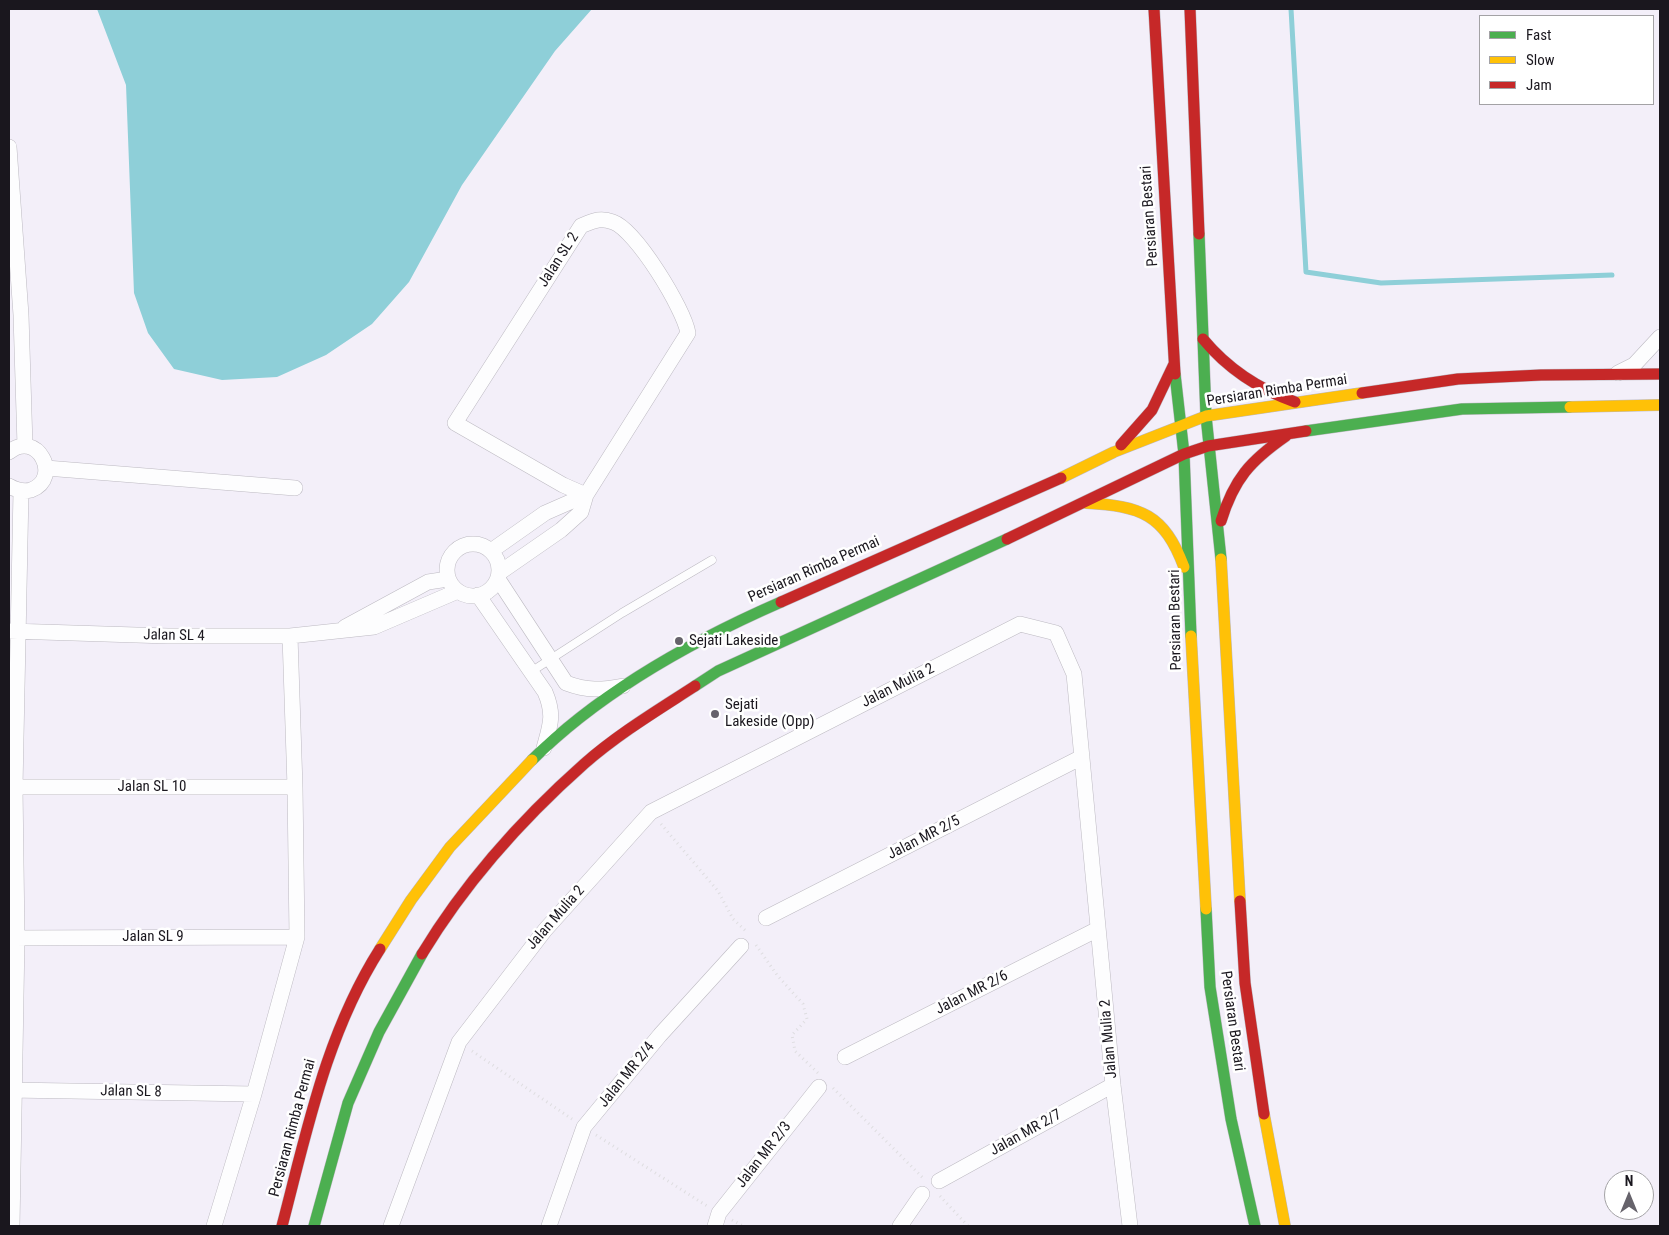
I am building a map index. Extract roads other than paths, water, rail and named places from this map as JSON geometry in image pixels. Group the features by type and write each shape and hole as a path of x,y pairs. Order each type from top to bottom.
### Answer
{"main road":[{"name":"Persiaran Bestari","path":"1154,9 1174,362 1184,454 1190,582 1191,654 1210,987 1231,1119 1255,1226"},
{"name":"Persiaran Bestari","path":"1190,9 1206,416 1219,530 1245,983 1263,1110 1285,1226"},
{"path":"1203,339 1225,364 1241,375 1276,396 1297,402"},
{"path":"1114,452 1130,437 1152,410 1174,362"},
{"name":"Persiaran Rimba Permai","path":"282,1226 323,1068 345,1016 376,955 411,900 450,847 495,797 544,748 627,685 667,658 746,617 1058,480 1114,452 1206,416 1458,380 1660,374"},
{"path":"314,1226 348,1103 379,1032 437,929 480,871 529,816 585,763 651,714 718,671 1085,503 1184,454 1208,446 1462,409 1660,406"},
{"path":"1219,530 1229,492 1241,472 1262,453 1289,433"},
{"path":"1085,503 1129,507 1164,526 1173,539 1190,582"},
{"path":"324,1226 348,1103"},
{"path":"293,1226 306,1136"}],"street":[{"path":"9,155 15,315 25,446"},
{"name":"Jalan SL 2","path":"498,576 562,530 581,512 586,495 688,333 682,312 640,245 616,222 599,218 581,226 455,423 563,485 586,495"},
{"path":"1612,375 1634,365 1660,337"},
{"path":"9,452 25,446 37,451 45,462 46,468 42,482 29,490 15,488 12,787 12,1226"},
{"path":"46,468 295,488"},
{"path":"491,551 545,513 586,495"},
{"path":"478,544 491,551 498,561 498,576 490,590 478,595 464,594 458,591 448,579 449,558 458,548 478,544"},
{"path":"498,576 566,683 582,689 597,690 627,685"},
{"name":"Jalan SL 4","path":"340,630 428,582 448,579"},
{"name":"Jalan SL 4","path":"14,631 168,636 290,636 374,627 458,591"},
{"path":"478,595 530,673 545,692 551,705 550,724 544,748"},
{"name":"Jalan Mulia 2","path":"391,1226 459,1042 545,930 651,812 1020,624 1056,633 1074,674 1113,1085 1130,1226"},
{"path":"214,1226 254,1094 297,936 290,636"},
{"name":"Jalan MR 2/5","path":"766,918 1082,757"},
{"name":"Jalan SL 10","path":"12,787 295,787"},
{"name":"Jalan MR 2/6","path":"846,1057 1098,929"},
{"name":"Jalan SL 9","path":"13,938 297,936"},
{"name":"Jalan MR 2/4","path":"549,1226 584,1127 660,1035 741,946"},
{"name":"Jalan MR 2/7","path":"900,1226 932,1188 1113,1085"},
{"name":"Jalan MR 2/3","path":"717,1220 825,1087"},
{"name":"Jalan SL 8","path":"12,1090 254,1094"}],"lane":[{"path":"530,673 622,613 712,560"}],"water":[{"path":"97,9 592,9 555,51 462,185 409,282 372,324 326,355 277,377 222,380 174,369 148,333 134,293 126,85"}],"waterway":[{"path":"1291,9 1306,272 1381,283 1612,275"}],"place":[{"name":"Sejati Lakeside","path":"679,641"},
{"name":"Sejati Lakeside (Opp)","path":"715,714"}]}
